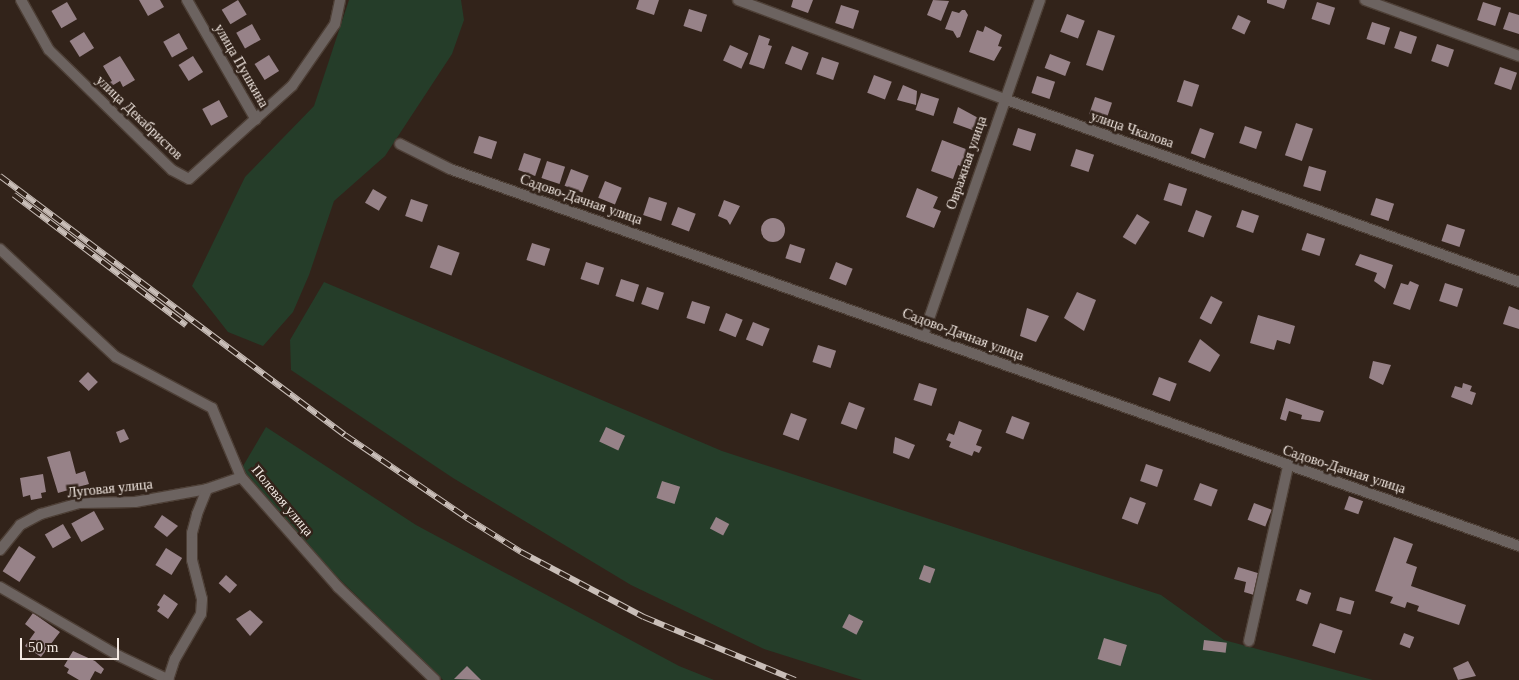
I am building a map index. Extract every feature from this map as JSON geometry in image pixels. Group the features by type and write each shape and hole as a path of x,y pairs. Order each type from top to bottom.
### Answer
{"street":[{"name":"улица Декабристов","path":"20,0 50,50 180,177 189,179 292,86 312,61 335,24 340,0"},
{"name":"улица Пушкина","path":"187,0 256,120"},
{"name":"улица Чкалова","path":"738,0 1004,99 1519,282"},
{"name":"Овражная улица","path":"923,336 1040,0"},
{"path":"1365,0 1519,56"},
{"name":"Садово-Дачная улица","path":"400,144 450,169 1288,467 1519,546"},
{"name":"Полевая улица","path":"0,249 116,357 212,408 241,478 338,587 435,680"},
{"path":"1249,641 1288,467"},
{"name":"Луговая улица","path":"0,550 20,525 41,514 79,503 134,502 207,489 241,478"},
{"path":"0,587 119,656 168,680 175,659 201,614 202,599 192,560 192,533 207,489"}],"green space":[{"path":"349,0 461,0 464,20 452,54 385,156 334,201 309,275 293,312 263,346 228,332 192,286 245,177 314,106"},
{"path":"324,282 722,451 1161,595 1224,640 1373,680 862,680 764,649 631,585 453,478 291,370 290,340"},
{"path":"266,427 416,525 679,666 714,680 443,680 236,478"}],"building":[{"path":"139,0 160,0 164,7 148,16"},
{"path":"238,0 247,15 230,24 222,10"},
{"path":"639,0 659,0 654,15 636,9"},
{"path":"793,0 813,0 808,13 791,7"},
{"path":"933,0 949,1 941,21 927,15"},
{"path":"1267,0 1287,0 1284,9 1267,3"},
{"path":"67,2 77,19 61,28 51,11"},
{"path":"1317,2 1335,8 1330,25 1311,19"},
{"path":"1483,2 1501,8 1495,26 1477,20"},
{"path":"841,5 859,11 853,29 835,23"},
{"path":"689,9 707,15 702,32 683,26"},
{"path":"965,10 968,15 960,37 957,38 953,31 945,29 952,11 959,13"},
{"path":"1509,12 1519,15 1519,34 1503,29"},
{"path":"1067,14 1085,21 1078,39 1060,32"},
{"path":"1238,15 1251,21 1244,35 1232,29"},
{"path":"1372,22 1390,28 1385,45 1366,39"},
{"path":"252,24 261,40 245,48 236,33"},
{"path":"985,26 1002,35 998,46 1002,47 994,61 969,52 977,30 983,32"},
{"path":"1098,30 1115,36 1103,71 1086,65"},
{"path":"1400,31 1417,37 1411,54 1394,48"},
{"path":"84,32 94,48 80,57 70,41"},
{"path":"179,33 188,49 172,57 163,42"},
{"path":"759,35 770,39 768,45 772,46 764,69 749,64"},
{"path":"1437,44 1454,50 1448,67 1431,61"},
{"path":"730,45 748,53 741,69 723,61"},
{"path":"792,46 809,53 802,70 785,64"},
{"path":"1050,54 1071,62 1065,76 1045,68"},
{"path":"269,55 279,71 265,80 255,64"},
{"path":"120,56 135,80 123,87 120,81 110,87 108,83 112,81 103,66"},
{"path":"193,56 203,72 189,81 179,65"},
{"path":"822,57 839,63 833,80 816,74"},
{"path":"1500,67 1517,73 1511,90 1494,84"},
{"path":"874,75 892,82 885,100 867,93"},
{"path":"1037,76 1055,82 1050,99 1031,93"},
{"path":"1184,80 1199,85 1192,107 1177,102"},
{"path":"903,85 917,91 916,105 897,100"},
{"path":"921,93 939,99 934,116 915,110"},
{"path":"1095,97 1112,103 1106,120 1089,114"},
{"path":"219,100 228,117 211,126 202,109"},
{"path":"958,107 982,120 978,132 953,123"},
{"path":"1296,123 1313,129 1302,161 1285,155"},
{"path":"1245,126 1262,132 1256,149 1239,143"},
{"path":"1018,128 1036,134 1031,151 1012,145"},
{"path":"1200,128 1214,133 1205,159 1191,153"},
{"path":"479,136 497,142 492,159 473,153"},
{"path":"942,140 971,151 965,168 958,165 953,179 931,171"},
{"path":"1076,149 1094,155 1089,172 1070,166"},
{"path":"524,153 541,159 535,176 518,170"},
{"path":"547,161 565,167 560,184 541,178"},
{"path":"1309,166 1326,171 1321,191 1303,186"},
{"path":"571,169 589,176 582,193 565,186"},
{"path":"605,181 622,188 615,204 598,198"},
{"path":"1169,183 1187,189 1182,206 1163,200"},
{"path":"917,188 938,197 933,208 941,211 934,228 906,217"},
{"path":"373,189 387,197 379,211 365,203"},
{"path":"649,197 667,203 661,221 643,215"},
{"path":"1376,198 1394,204 1389,221 1370,215"},
{"path":"411,199 428,205 422,222 405,216"},
{"path":"724,200 740,206 730,225 727,220 718,216"},
{"path":"678,207 696,214 689,232 671,225"},
{"path":"1196,210 1212,216 1204,238 1188,231"},
{"path":"1242,210 1259,216 1253,233 1236,227"},
{"path":"1137,214 1150,222 1135,245 1123,237"},
{"path":"773,218 778,219 784,225 784,235 778,241 773,242 768,241 762,235 761,230 762,225 768,219"},
{"path":"1447,224 1465,230 1460,247 1441,241"},
{"path":"1307,233 1325,239 1320,256 1301,250"},
{"path":"532,243 550,249 545,266 526,260"},
{"path":"790,244 805,249 801,263 785,258"},
{"path":"438,245 460,253 451,275 430,268"},
{"path":"1360,254 1393,265 1385,289 1374,281 1377,273 1355,265"},
{"path":"586,262 604,268 599,285 580,279"},
{"path":"836,262 853,269 846,285 829,279"},
{"path":"621,279 639,285 634,302 615,296"},
{"path":"1410,281 1419,285 1410,310 1393,304 1401,283 1408,285"},
{"path":"1445,283 1463,289 1457,307 1439,301"},
{"path":"647,287 664,293 658,310 641,304"},
{"path":"1077,292 1096,300 1084,331 1064,318"},
{"path":"1211,296 1223,302 1211,324 1200,318"},
{"path":"692,301 710,307 705,324 686,318"},
{"path":"1509,306 1519,310 1519,329 1503,324"},
{"path":"1027,308 1049,316 1036,342 1020,336"},
{"path":"726,313 743,320 736,337 719,331"},
{"path":"1258,315 1295,326 1290,344 1277,340 1274,350 1250,343"},
{"path":"753,322 770,329 763,346 746,340"},
{"path":"1200,339 1220,355 1210,372 1188,362"},
{"path":"818,345 836,351 831,368 812,362"},
{"path":"1373,361 1391,365 1383,385 1369,378"},
{"path":"88,372 98,382 89,391 79,381"},
{"path":"1159,377 1177,384 1170,402 1152,395"},
{"path":"919,383 937,389 932,406 913,400"},
{"path":"1463,383 1472,386 1470,391 1476,393 1472,405 1451,397 1455,386 1462,388"},
{"path":"1286,398 1324,411 1320,422 1301,419 1302,415 1289,411 1286,421 1280,419"},
{"path":"849,402 865,408 857,430 841,423"},
{"path":"791,413 807,419 799,441 783,434"},
{"path":"1012,416 1030,423 1023,440 1006,433"},
{"path":"959,421 982,430 976,445 982,447 979,453 974,451 972,456 949,447 951,442 946,440 949,433 954,435"},
{"path":"606,427 625,436 618,450 599,442"},
{"path":"124,429 129,439 120,443 116,432"},
{"path":"895,437 915,445 909,459 893,453"},
{"path":"70,451 76,474 85,471 89,484 58,493 47,457"},
{"path":"1146,464 1163,470 1157,487 1140,481"},
{"path":"43,474 46,492 41,493 42,498 31,500 30,495 23,497 20,478"},
{"path":"662,481 680,487 675,504 656,498"},
{"path":"1200,483 1218,490 1211,507 1194,500"},
{"path":"1349,496 1363,501 1358,514 1344,509"},
{"path":"1130,497 1146,503 1138,525 1122,518"},
{"path":"1254,503 1272,510 1265,527 1248,520"},
{"path":"94,511 104,529 81,542 71,524"},
{"path":"162,515 178,526 167,537 154,527"},
{"path":"716,517 729,524 723,536 710,528"},
{"path":"63,524 71,538 53,548 45,534"},
{"path":"1394,537 1413,544 1406,563 1417,567 1411,586 1466,605 1459,625 1417,611 1419,606 1407,602 1405,608 1390,603 1393,597 1375,591"},
{"path":"19,546 36,557 19,582 3,571"},
{"path":"166,548 182,558 172,575 155,565"},
{"path":"924,565 935,569 930,583 919,579"},
{"path":"1238,567 1261,574 1254,595 1244,592 1246,582 1234,579"},
{"path":"226,575 237,585 230,593 219,583"},
{"path":"1300,589 1311,593 1307,604 1296,600"},
{"path":"164,594 178,604 168,619 157,611 160,607 157,605"},
{"path":"1340,597 1354,601 1351,615 1336,610"},
{"path":"250,610 263,622 250,636 236,619"},
{"path":"33,613 60,632 41,657 25,646 35,632 25,624"},
{"path":"849,614 863,621 856,635 842,627"},
{"path":"1320,623 1343,631 1335,654 1312,646"},
{"path":"1404,633 1414,637 1410,648 1400,644"},
{"path":"1104,638 1127,645 1121,666 1098,659"},
{"path":"1204,640 1227,643 1226,653 1203,650"},
{"path":"73,651 95,661 104,669 101,674 95,671 90,680 79,680 67,673 69,669 64,666"},
{"path":"1468,661 1476,676 1458,680 1453,668"},
{"path":"467,666 481,680 454,679"}],"railway":[{"path":"0,176 345,435 467,518 521,552 644,617 795,680"},
{"path":"14,195 186,325"}]}
